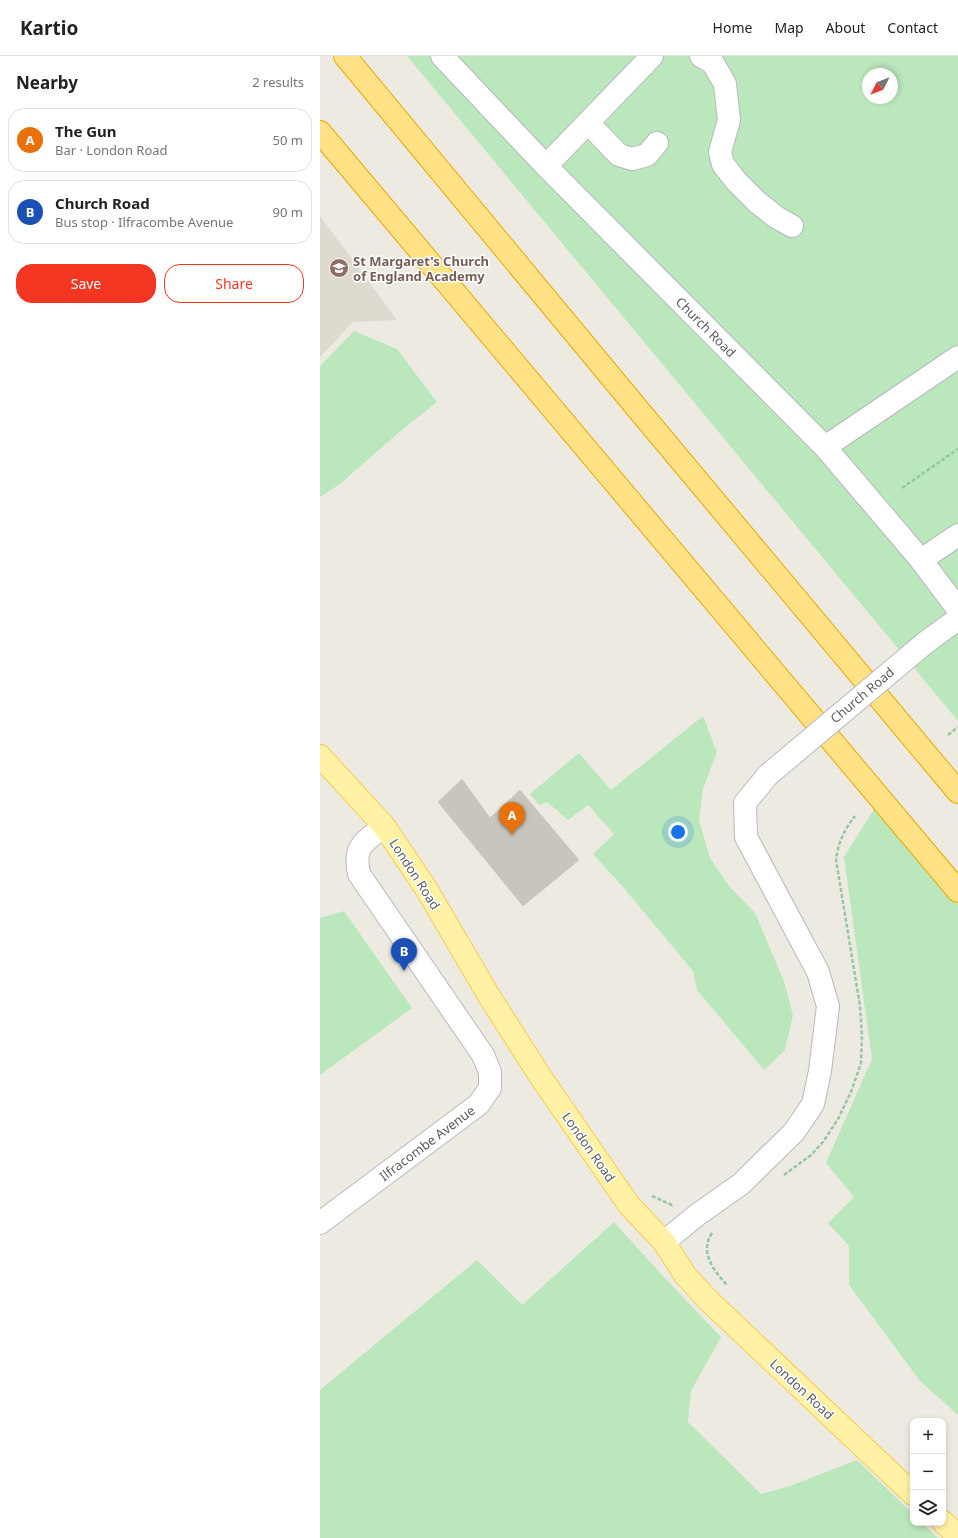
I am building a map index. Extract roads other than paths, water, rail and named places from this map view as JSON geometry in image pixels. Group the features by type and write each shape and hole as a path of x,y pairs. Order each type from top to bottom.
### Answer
{"highway":[{"path":"345,56 958,792"},
{"path":"320,132 958,891"}],"main road":[{"name":"London Road","path":"320,756 384,826 427,890 489,996 540,1076 629,1205 664,1242 685,1275 708,1300 910,1491"},
{"path":"946,1525 958,1536"}],"street":[{"name":"Church Road","path":"442,56 546,166 825,447 921,560 958,609"},
{"path":"546,166 652,56"},
{"path":"701,56 713,63 725,84 729,120 720,152 723,164 736,181 757,202 776,217 792,226"},
{"path":"588,123 619,155 632,159 647,155 657,143"},
{"path":"825,447 958,357"},
{"path":"921,560 958,535"},
{"name":"Church Road","path":"664,1242 741,1184 794,1132 812,1104 820,1071 828,1006 818,972 746,837 745,803 768,775 925,643 958,619"},
{"name":"Ilfracombe Avenue","path":"320,1223 479,1104 490,1088 490,1072 483,1055 360,874 356,860 359,848 384,826"}],"place":[{"name":"St Margaret's Church of England Academy","path":"339,268"},
{"name":"The Gun","path":"512,835"},
{"name":"Church Road","path":"404,971"}]}
